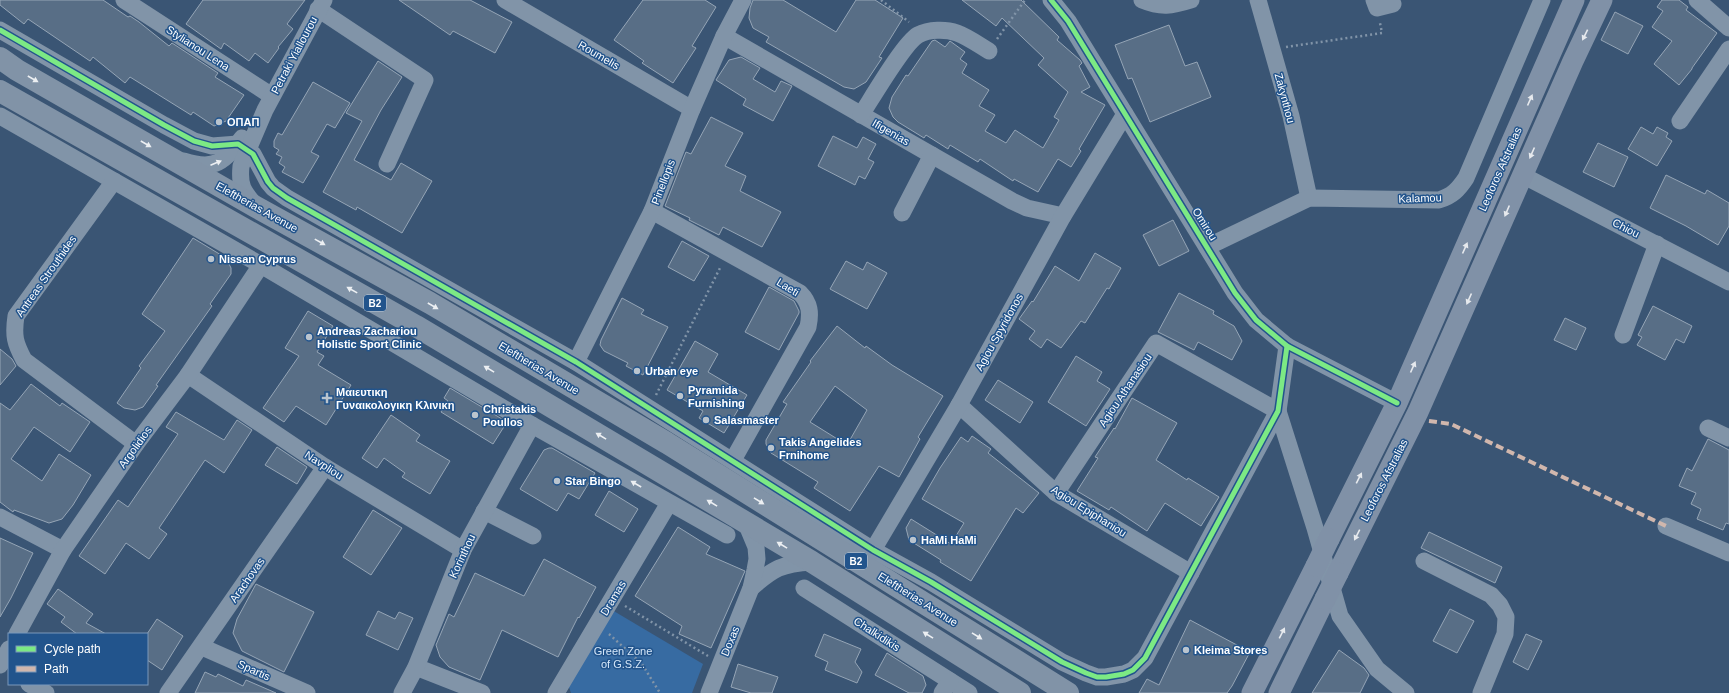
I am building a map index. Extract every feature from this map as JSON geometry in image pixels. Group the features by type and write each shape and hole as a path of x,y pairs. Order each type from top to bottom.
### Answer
{"highway":[{"name":"Eleftherias Avenue","path":"0,58 17,70 256,207 430,303 667,443 1068,693"},
{"name":"B2","path":"0,91 416,326 812,562 1020,693"}],"main road":[{"name":"Leoforos Afstralias","path":"1252,693 1397,403 1574,0"},
{"name":"Leoforos Afstralias","path":"1279,693 1418,412 1485,264 1522,175 1602,0"}],"street":[{"name":"Stylianou Lena","path":"124,0 268,103"},
{"name":"Roumelis","path":"505,0 692,109"},
{"name":"Pinellopis","path":"576,362 652,211 692,109 724,36 743,0"},
{"name":"Omirou","path":"1051,0 1068,21 1235,293 1256,320 1287,346 1397,403"},
{"path":"1142,0 1156,5 1172,6 1191,0"},
{"name":"Zakynthou","path":"1258,0 1290,116 1309,198"},
{"name":"Kalamou","path":"1207,247 1309,198 1439,200 1450,197 1458,190 1466,178 1542,0"},
{"path":"1697,0 1729,28"},
{"path":"1376,4 1393,4"},
{"name":"Petraki Yiallourou","path":"256,207 242,189 241,166 243,146 321,5"},
{"path":"321,5 425,80 387,164"},
{"path":"0,30 164,126 194,141 212,146 243,146 256,160 273,188 287,198 576,362 873,550 931,582 1062,662 1097,677 1124,674 1139,665 1145,658 1278,410 1287,346"},
{"path":"862,115 908,45 918,35 930,31 944,30 958,33 989,51"},
{"name":"Ifigenias","path":"724,36 1019,204 1063,216"},
{"path":"1680,121 1729,49"},
{"name":"Agiou Spyridonos","path":"873,550 959,405 1063,216 1125,114"},
{"path":"0,116 261,265 532,425 727,535"},
{"name":"Petraki Yiallourou","path":"165,155 199,166 211,165 223,160 243,146"},
{"path":"902,213 932,155"},
{"name":"Chiou","path":"1522,175 1729,282"},
{"name":"Antreas Strouthides","path":"114,180 16,316 13,331 16,344 24,360 136,444"},
{"name":"Laeti","path":"652,211 800,293 806,299 809,306 810,316 808,327 733,460"},
{"path":"1623,335 1657,244"},
{"name":"Argolidios","path":"18,633 63,550 136,444 188,375 261,265"},
{"name":"Agiou Athanasiou","path":"1056,493 1156,343 1278,410"},
{"name":"Navpliou","path":"188,375 325,467 462,550"},
{"name":"Agiou Epiphaniou","path":"959,405 1056,493 1191,573"},
{"path":"1278,410 1315,528 1340,616 1377,669 1406,693"},
{"name":"Korinthou","path":"402,693 416,667 462,550 532,425"},
{"path":"1708,428 1729,438"},
{"name":"Arachovas","path":"168,693 193,655 202,647 325,467"},
{"name":"Dramas","path":"556,693 669,503"},
{"path":"484,511 533,536"},
{"path":"0,517 63,550"},
{"name":"Doxas","path":"709,693 751,588 757,559 756,547 746,523"},
{"path":"1666,526 1729,553"},
{"path":"1424,561 1491,595 1500,605 1506,617 1505,634 1481,693"},
{"name":"Doxas","path":"751,588 773,570 782,566 794,563 812,562"},
{"name":"Chalkidikis","path":"804,588 946,687 969,693"},
{"name":"Spartis","path":"202,647 307,693"},
{"path":"8,651 0,666 8,672"},
{"path":"416,667 482,693"},
{"path":"31,685 46,693"}],"path":[{"path":"881,0 924,33"},
{"path":"989,51 1025,0"},
{"path":"1272,49 1382,33 1376,4"},
{"path":"649,408 728,253"},
{"path":"613,599 720,664"},
{"path":"598,624 642,664 660,693"}],"green space":[{"name":"Green Zone of G.S.Z.","path":"612,610 703,664 692,693 571,693 568,684"}],"building":[{"path":"0,0 103,0 128,17 130,16 139,22 169,46 172,43 218,73 215,77 244,95 226,121 214,126 193,112 191,115 130,77 125,83 93,57 90,61 28,19 24,24 0,5"},
{"path":"203,0 305,0 287,24 293,29 278,47 279,48 268,63 255,53 249,61 224,43 221,49 186,24"},
{"path":"399,0 470,0 512,22 495,53 453,31 450,35"},
{"path":"643,0 705,0 716,7 692,46 696,48 673,83 642,63 644,61 614,40"},
{"path":"753,0 783,0 836,32 856,0 875,0 903,18 879,57 882,58 866,82 854,89 844,87 766,42 769,37 753,28 749,18"},
{"path":"962,0 1021,0 1059,37 1057,40 1082,63 1079,66 1090,87 1081,92 1105,105 1079,149 1081,151 1071,167 1058,159 1038,192 1014,179 1013,181 980,159 978,162 950,145 948,149 926,135 924,138 898,122 893,117 889,108 892,97 906,75 908,76 932,41 935,40 945,47 950,41 965,52 960,59 967,64 962,73 989,90 979,106 995,115 985,131 1006,143 1015,130 1043,148 1059,120 1054,117 1068,92 1038,65 1044,58 1002,18 996,26"},
{"path":"1662,0 1679,0 1688,7 1686,10 1717,33 1679,85 1654,64 1672,41 1652,27 1663,11 1657,7"},
{"path":"1615,12 1643,26 1628,54 1601,40"},
{"path":"1169,25 1185,66 1197,62 1211,97 1150,122 1132,78 1128,79 1115,45"},
{"path":"741,57 760,68 753,79 775,92 781,81 792,86 773,121 743,105 746,99 716,80 729,60"},
{"path":"378,61 402,77 381,110 354,160 391,180 401,163 432,181 402,233 357,207 356,210 323,192 362,121 346,113"},
{"path":"313,82 350,103 335,128 327,124 311,152 319,156 303,183 282,172 285,167 279,163 282,157 276,154 279,150 274,147 274,141 278,133 282,135"},
{"path":"711,117 743,133 725,166 746,176 740,191 781,212 762,247 723,227 719,235 689,220 690,218 665,206 686,152 691,154"},
{"path":"1641,127 1653,134 1657,127 1668,133 1666,137 1672,141 1657,166 1628,149"},
{"path":"833,136 857,148 863,137 876,144 868,159 874,162 865,179 859,176 855,185 818,166"},
{"path":"1598,143 1628,157 1614,187 1583,172"},
{"path":"1666,175 1705,194 1707,190 1729,203 1729,226 1718,245 1686,226 1650,208"},
{"path":"1173,220 1189,251 1159,266 1143,235"},
{"path":"193,238 226,258 231,268 231,274 210,304 212,306 156,385 158,386 143,407 135,410 124,408 117,403 141,368 139,366 165,331 142,314"},
{"path":"682,241 709,256 694,281 668,267"},
{"path":"1095,253 1121,268 1109,289 1107,288 1085,323 1081,321 1061,348 1047,339 1041,348 1029,339 1035,331 1019,319 1032,301 1033,302 1055,266 1079,281"},
{"path":"846,261 863,270 867,262 887,273 867,309 830,289"},
{"path":"769,287 794,301 799,311 779,350 745,332"},
{"path":"1179,293 1214,311 1213,314 1234,326 1242,341 1232,360 1198,342 1194,350 1158,332"},
{"path":"622,298 644,310 641,314 668,327 643,375 626,366 628,363 604,351 600,345 601,340"},
{"path":"1653,306 1692,326 1684,343 1676,339 1665,360 1637,345 1642,337 1638,335"},
{"path":"308,311 333,326 317,352 324,356 318,365 351,385 326,425 296,406 284,422 263,408 299,356 285,348"},
{"path":"1565,318 1586,328 1576,350 1554,340"},
{"path":"837,326 865,348 866,346 892,365 943,396 918,437 920,439 899,477 879,466 850,511 814,488 818,482 771,453 766,444 766,440 787,404 783,402 811,362 810,361","holes":["835,386 867,410 847,445 810,422"]},
{"path":"695,341 718,354 708,372 747,395 724,433 699,418 703,411 667,390"},
{"path":"0,349 12,359 16,366 0,385"},
{"path":"1076,356 1102,372 1097,381 1110,389 1086,426 1048,402"},
{"path":"998,380 1033,402 1020,423 985,400"},
{"path":"31,384 60,406 62,403 90,422 70,452 34,427 11,459 42,481 59,454 91,475 73,505 62,519 49,523 14,510 13,512 0,502 0,403 10,410"},
{"name":"Christakis Poullos","path":"450,388 507,422 493,444 441,412 448,401 444,398"},
{"path":"1132,398 1177,423 1156,460 1187,480 1188,478 1219,497 1201,526 1165,503 1147,531 1111,507 1109,510 1077,491 1098,458 1095,457 1114,428 1115,429"},
{"path":"176,412 224,440 237,420 252,430 224,473 205,460 159,528 167,534 149,559 126,543 105,574 79,556 118,500 128,507 178,434 166,427"},
{"path":"391,415 420,435 416,441 450,461 430,494 402,477 405,473 384,458 377,468 362,458"},
{"path":"972,436 991,449 988,453 1039,493 1023,513 1016,508 971,581 940,562 941,560 909,540 906,528 911,519 951,544 964,523 922,499 940,468 961,437 968,442"},
{"path":"1708,439 1729,450 1729,524 1726,523 1723,530 1697,519 1701,509 1691,504 1696,493 1679,486 1687,468 1692,471"},
{"path":"277,447 307,467 297,484 265,465"},
{"name":"Star Bingo","path":"552,448 595,473 579,499 568,493 557,511 520,489 544,450"},
{"path":"609,491 638,509 624,532 595,515"},
{"path":"373,510 402,528 371,575 343,557"},
{"path":"678,527 710,547 706,554 745,571 711,648 679,634 682,626 635,596"},
{"path":"1429,532 1502,567 1495,583 1421,548"},
{"path":"0,538 33,553 0,617"},
{"path":"544,559 596,587 579,618 578,617 558,657 502,630 480,680 449,667 440,657 436,645 449,614 454,617 475,573 524,596"},
{"path":"256,584 314,612 284,672 242,651 233,633 237,619"},
{"path":"58,589 93,614 86,623 104,633 76,633 61,622 65,617 47,604"},
{"path":"1450,609 1474,621 1457,653 1433,641"},
{"path":"378,611 395,619 399,612 413,618 398,650 366,635"},
{"path":"157,619 183,636 162,670 148,661 148,633"},
{"path":"1190,620 1250,652 1232,686 1227,693 1139,693 1147,679 1159,685"},
{"path":"824,634 861,649 855,662 862,672 857,683 825,670 828,662 815,656"},
{"path":"1526,634 1542,641 1528,670 1513,662"},
{"path":"1339,650 1364,668 1369,675 1360,693 1312,693"},
{"path":"887,653 923,676 926,685 922,693 909,693 875,675"},
{"path":"738,664 778,677 772,693 751,693 731,687"},
{"path":"205,672 216,677 218,674 243,686 246,680 276,693 195,693"}],"marked path":[{"path":"1429,421 1451,424 1666,526"}],"cycle path":[{"path":"1051,0 1068,21 1235,293 1256,320 1287,346 1397,403"},
{"path":"0,30 194,141 212,146 238,144 253,154 268,182 273,188 287,198 576,362 873,550 931,582 1062,662 1097,677 1124,674 1133,670 1145,658 1278,411 1287,346"}],"place":[{"name":"ΟΠΑΠ","path":"219,122"},
{"name":"Nissan Cyprus","path":"211,259"},
{"name":"Andreas Zachariou Holistic Sport Clinic","path":"309,337"},
{"name":"Urban eye","path":"637,371"},
{"name":"Pyramida Furnishing","path":"680,396"},
{"name":"Μαιευτικη Γυναικολογικη Κλινικη","path":"327,398"},
{"name":"Christakis Poullos","path":"475,415"},
{"name":"Salasmaster","path":"706,420"},
{"name":"Takis Angelides Frnihome","path":"771,448"},
{"name":"Star Bingo","path":"557,481"},
{"name":"HaMi HaMi","path":"913,540"},
{"name":"Kleima Stores","path":"1186,650"}]}
